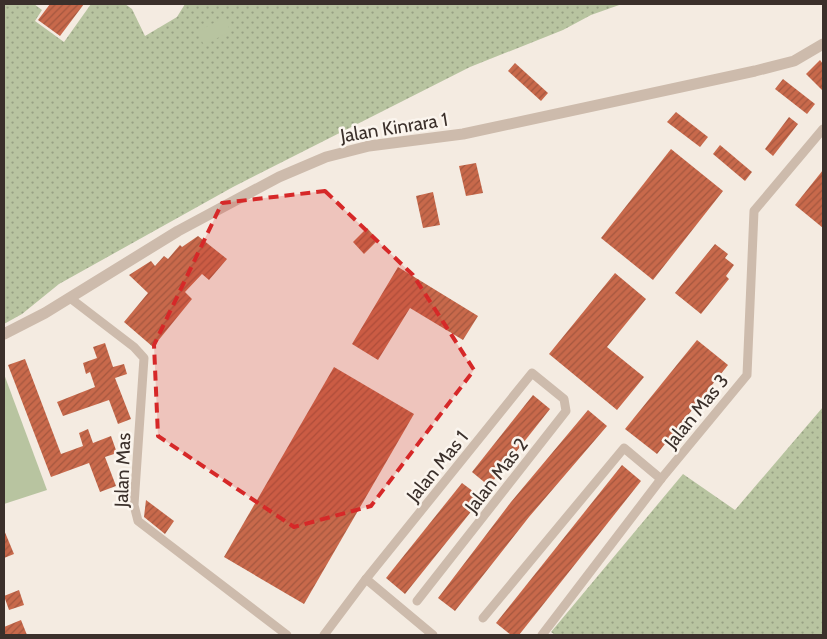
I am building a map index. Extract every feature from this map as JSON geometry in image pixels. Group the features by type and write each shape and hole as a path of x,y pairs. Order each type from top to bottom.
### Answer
{"street":[{"name":"Jalan Kinrara 1","path":"4,334 26,324 140,253 220,208 302,166 347,150 463,134 755,71 794,61 823,44"},
{"name":"Jalan Mas 3","path":"542,635 661,479 747,375 754,211 823,129"},
{"name":"Jalan Mas","path":"70,298 134,347 144,358 134,505 138,521 287,635"},
{"name":"Jalan Mas 1","path":"366,580 532,373"},
{"name":"Jalan Mas 2","path":"417,601 566,411 564,399 532,373"},
{"path":"483,618 624,448 661,479"},
{"path":"324,635 366,580 433,635"}],"highlighted area":[{"path":"325,191 413,275 474,370 371,506 294,527 158,436 154,345 222,203"}],"green space":[{"path":"4,4 34,4 42,10 35,21 64,42 91,4 125,4 132,9 145,36 177,17 185,4 622,4 591,15 563,30 470,67 233,187 59,284 22,314 4,324"},
{"path":"223,18 231,31 204,45 197,32"},
{"path":"4,374 47,490 4,504"},
{"path":"823,407 823,635 555,635 551,632 683,474 735,510"}],"building":[{"path":"50,4 84,4 60,36 38,20"},
{"path":"820,60 823,64 823,91 806,74"},
{"path":"515,63 548,93 541,101 508,71"},
{"path":"783,79 815,104 807,114 775,89"},
{"path":"676,112 708,137 700,147 667,122"},
{"path":"789,117 798,124 773,156 765,149"},
{"path":"720,145 752,172 745,181 713,154"},
{"path":"671,149 723,191 653,280 601,238"},
{"path":"476,163 483,193 466,196 459,166"},
{"path":"823,170 823,228 795,205"},
{"path":"433,192 440,225 423,228 416,196"},
{"path":"367,228 378,240 364,254 353,242"},
{"path":"198,236 227,259 209,280 202,274 185,292 192,299 153,347 124,322 148,293 129,275 151,261 155,266 164,256 168,259 180,245 182,247"},
{"path":"715,244 728,254 725,258 734,265 726,276 729,279 701,314 675,293"},
{"path":"398,267 478,316 463,340 410,308 378,360 352,344"},
{"path":"615,273 646,299 607,347 644,377 617,410 549,354"},
{"path":"697,340 728,365 657,454 625,429"},
{"path":"105,343 113,367 124,364 127,374 115,378 131,419 118,424 109,400 63,416 57,402 95,387 90,372 86,374 83,363 97,358 93,347"},
{"path":"25,359 61,454 83,446 79,433 88,429 93,443 111,436 117,453 105,457 116,486 100,492 89,463 51,477 8,365"},
{"path":"334,367 414,414 304,604 224,557"},
{"path":"533,395 550,409 489,486 472,472"},
{"path":"588,410 607,426 529,517 455,611 438,598 511,502"},
{"path":"622,465 641,481 519,635 511,635 496,623"},
{"path":"462,483 482,498 405,594 386,578"},
{"path":"146,500 174,521 165,534 144,517"},
{"path":"4,530 14,554 4,558"},
{"path":"19,590 24,605 9,610 4,596"},
{"path":"21,620 27,635 4,635 4,627"}]}
